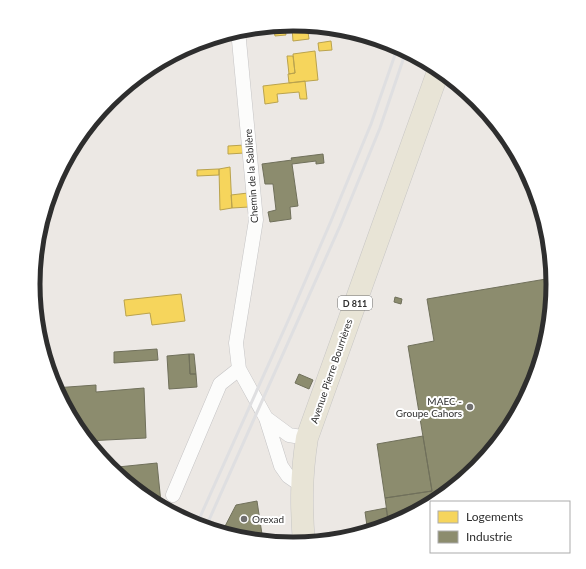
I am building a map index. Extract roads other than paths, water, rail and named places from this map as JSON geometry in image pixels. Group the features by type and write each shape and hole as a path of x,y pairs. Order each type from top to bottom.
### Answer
{"main road":[{"name":"Avenue Pierre Bourrières","path":"303,537 301,485 308,438 437,76"}],"street":[{"name":"Chemin de la Sablière","path":"239,37 256,220 236,343 239,369 266,418 281,466 288,476 301,485"},
{"path":"172,494 220,384 239,369"},
{"name":"Chemin de la Sablière","path":"266,418 289,434 308,438"}],"railway":[{"path":"199,520 331,221 371,124 396,53"},
{"path":"208,523 340,226 380,128 404,57"}],"place":[{"name":"MAEC - Groupe Cahors","path":"470,407"},
{"name":"Orexad","path":"244,519"}]}
